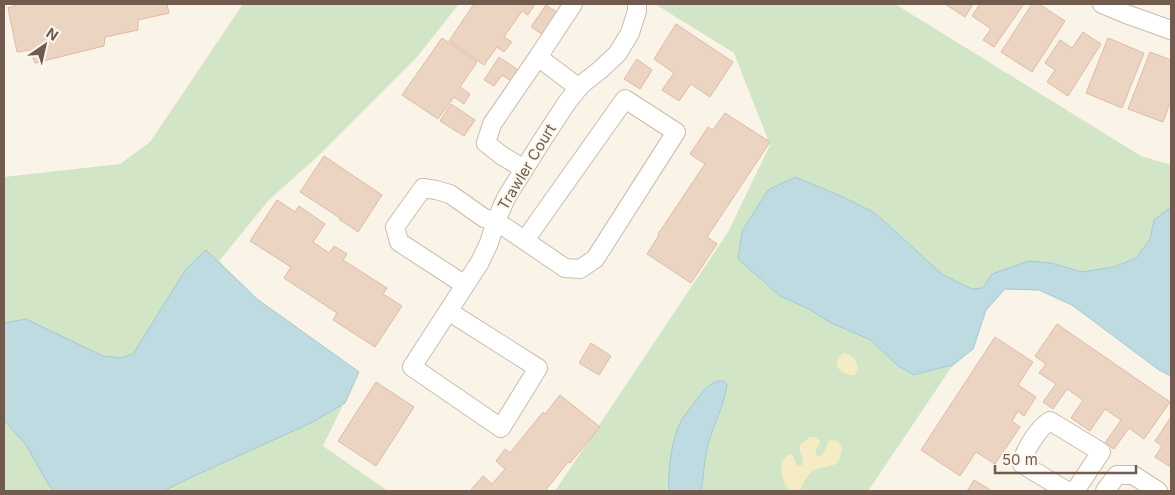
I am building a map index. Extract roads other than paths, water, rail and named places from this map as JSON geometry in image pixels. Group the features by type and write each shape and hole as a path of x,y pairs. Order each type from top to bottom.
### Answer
{"street":[{"path":"524,170 486,143 492,124 574,4"},
{"name":"Trawler Court","path":"448,311 538,368 501,428 412,367 448,311 480,262 506,198 568,101 579,88 618,53 630,33 637,11 637,4"},
{"path":"1102,4 1171,30"},
{"path":"538,57 579,88"},
{"path":"465,285 399,242 395,227 423,188 450,194 484,218 496,220 565,268 580,269 594,259 676,132 625,99 525,240"},
{"path":"1050,421 1101,452 1079,489 1022,464 1022,457 1044,425 1050,421"},
{"path":"1105,491 1117,475 1133,475 1158,491"}],"water":[{"path":"795,177 841,196 875,213 943,275 972,289 983,288 992,274 1029,261 1051,263 1082,272 1114,267 1136,258 1150,239 1154,220 1171,207 1171,376 1159,370 1072,305 1039,290 1005,289 986,310 973,349 953,365 914,375 897,365 871,340 831,323 809,309 780,296 738,259 742,231 768,190"},
{"path":"206,250 257,299 359,372 345,403 311,423 164,491 54,491 26,445 4,420 4,323 26,319 103,356 121,358 133,354 186,269"},
{"path":"718,381 724,381 727,385 726,392 707,447 701,491 669,491 671,455 678,428 683,418 702,393"}]}
